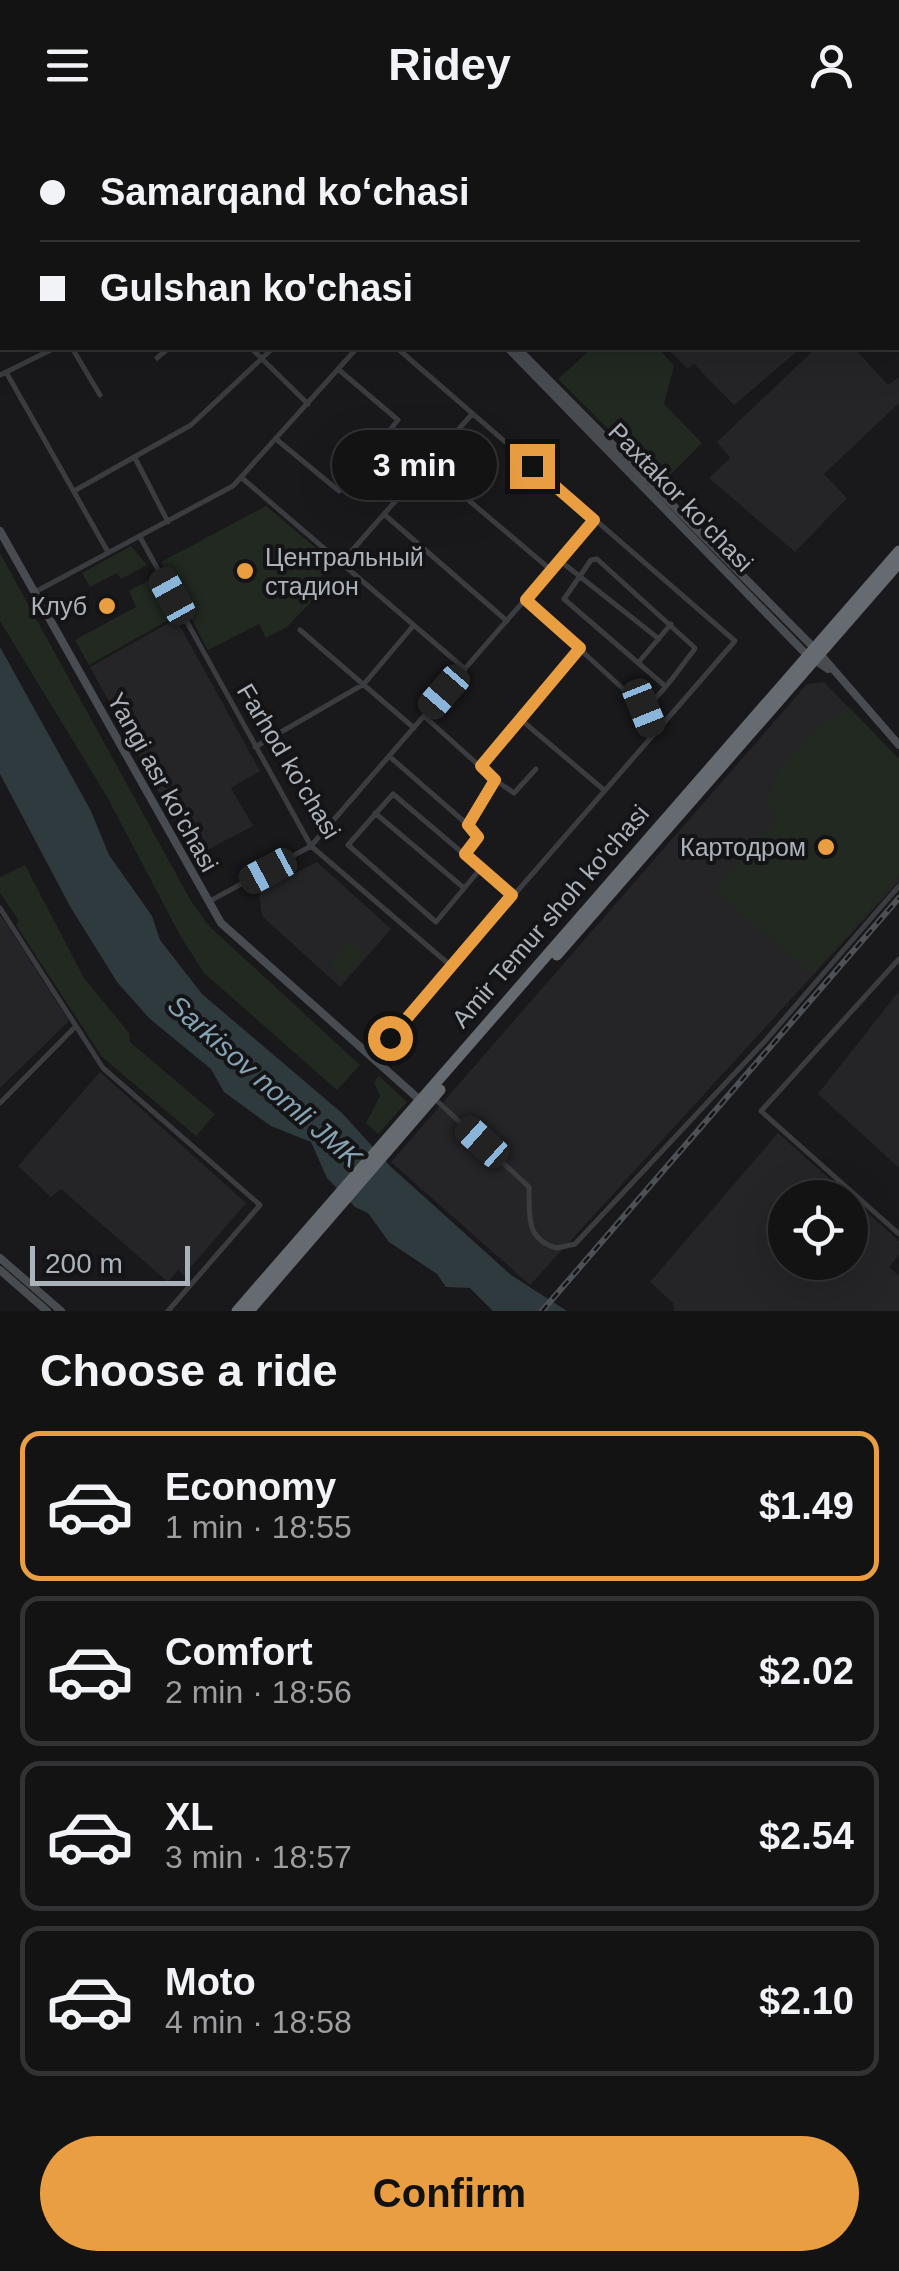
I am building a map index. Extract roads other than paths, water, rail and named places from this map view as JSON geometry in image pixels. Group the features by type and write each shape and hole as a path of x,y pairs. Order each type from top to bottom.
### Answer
{"highway":[{"name":"Amir Temur shoh ko'chasi","path":"237,1311 395,1139 899,551"},
{"name":"Amir Temur shoh ko'chasi","path":"813,654 899,563"},
{"name":"Amir Temur shoh ko'chasi","path":"249,1311 334,1208"}],"main road":[{"name":"Paxtakor ko'chasi","path":"510,350 899,745"},
{"name":"Paxtakor ko'chasi","path":"519,350 813,654"},
{"name":"Yangi asr ko'chasi","path":"0,530 221,922 373,1057 428,1099"},
{"path":"0,1258 61,1311"},
{"path":"0,1270 48,1311"}],"street":[{"path":"52,350 3,374 108,553"},
{"path":"73,350 100,395"},
{"path":"157,358 166,350"},
{"path":"253,350 308,404"},
{"path":"74,491 190,425 271,350"},
{"path":"34,592 168,522 242,478 355,350"},
{"path":"373,1057 734,641 398,350"},
{"path":"276,439 338,491 398,420 338,369"},
{"path":"341,563 472,414"},
{"path":"134,457 168,522"},
{"path":"427,465 551,570"},
{"path":"242,478 465,669"},
{"path":"384,514 507,620"},
{"path":"208,903 310,846 594,520"},
{"name":"Farhod ko'chasi","path":"140,537 310,846 451,966"},
{"path":"644,708 664,686 695,648 597,559 577,575 564,599 664,686"},
{"path":"559,560 659,639"},
{"path":"526,600 644,708 654,734"},
{"path":"255,747 364,684 414,624"},
{"path":"638,663 671,624"},
{"path":"300,630 414,728"},
{"path":"481,766 580,648"},
{"path":"424,716 514,793 536,769"},
{"path":"518,718 604,790"},
{"path":"389,756 478,837 465,854"},
{"path":"468,825 495,780"},
{"path":"481,868 436,922 348,846 393,794 398,796 465,854 512,895"},
{"path":"374,814 464,888"},
{"path":"428,1099 529,1187 527,1221 538,1238 557,1248 574,1244 765,1041 899,886"},
{"path":"0,908 103,1068 260,1205 168,1311"},
{"path":"899,960 761,1111 899,1234"},
{"path":"0,1103 75,1027"}],"water":[{"name":"Sarkisov nomli JMK","path":"0,647 91,811 109,855 152,916 160,940 202,994 343,1114 390,1166 511,1275 567,1311 493,1311 470,1288 446,1287 437,1274 389,1242 368,1213 355,1207 327,1178 311,1142 271,1126 224,1092 211,1069 150,1019 117,982 71,908 0,774"}],"railway":[{"path":"542,1311 899,898"}],"place":[{"name":"Центральный стадион","path":"245,571"},
{"name":"Клуб","path":"107,606"},
{"name":"Картодром","path":"826,847"}]}
